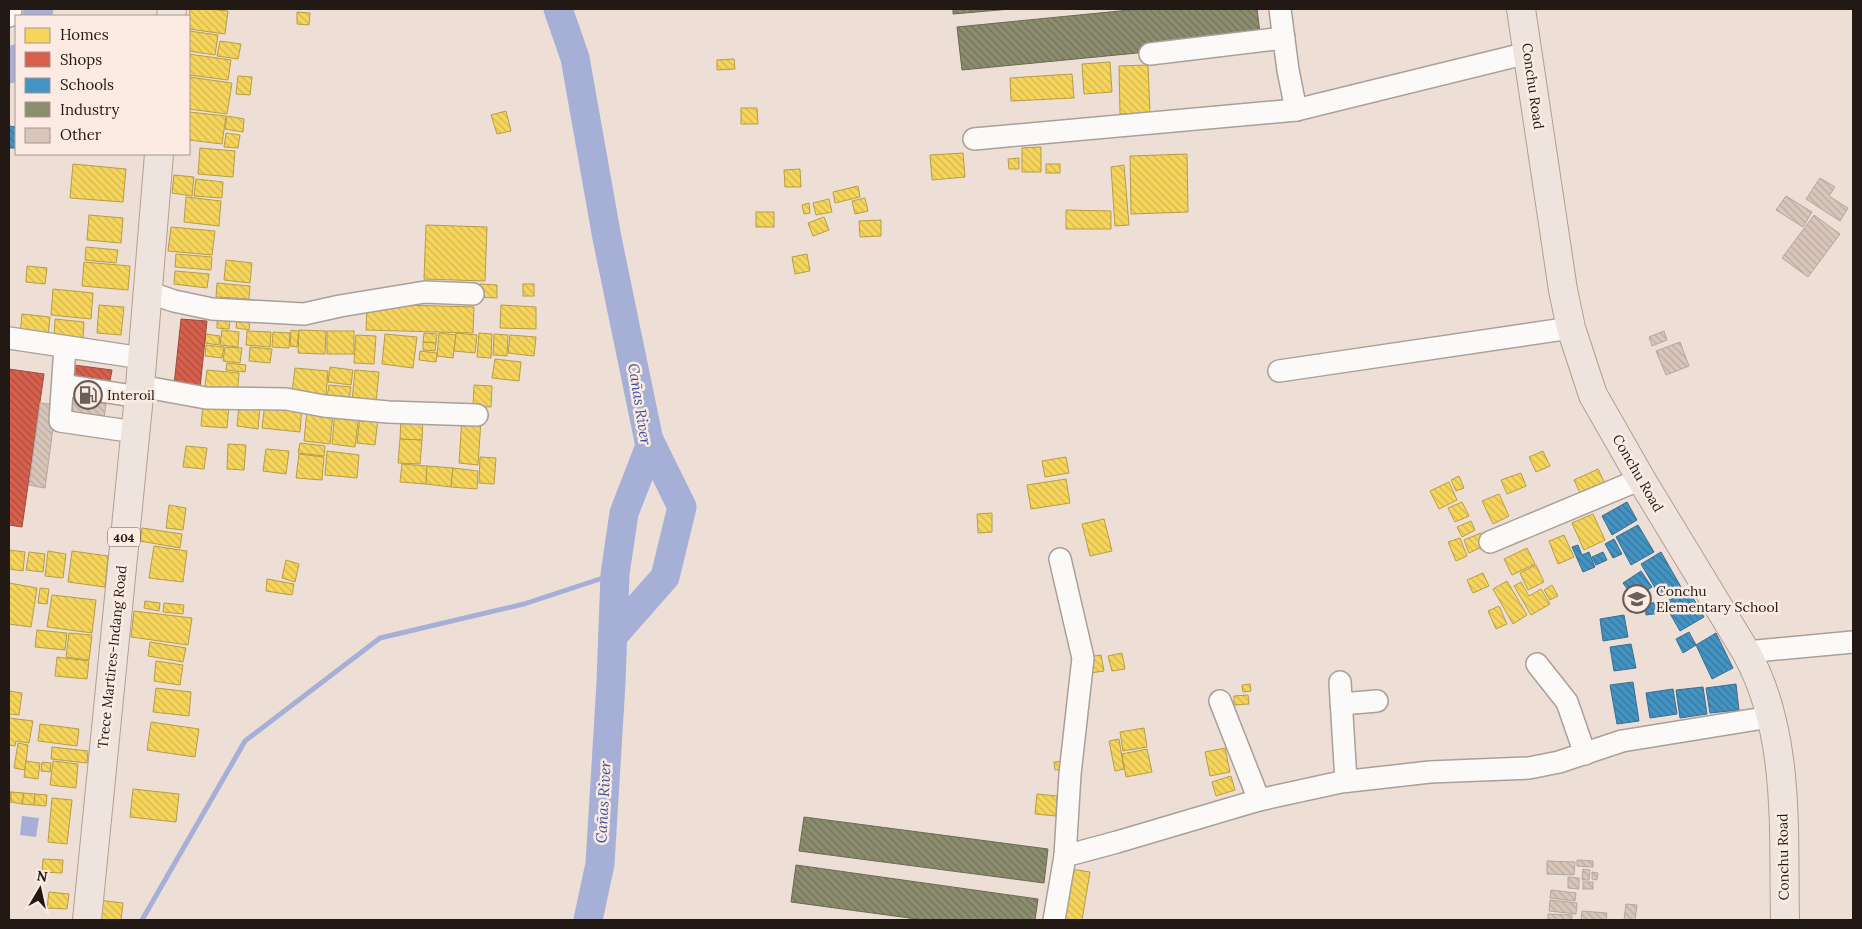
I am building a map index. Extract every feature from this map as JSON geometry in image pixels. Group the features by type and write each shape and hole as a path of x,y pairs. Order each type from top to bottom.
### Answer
{"main road":[{"name":"Conchu Road","path":"1521,9 1563,290 1571,328 1593,395 1641,479 1759,674 1781,765 1785,920"},
{"name":"Trece Martires-Indang Road","path":"86,920 139,392 159,155"}],"street":[{"path":"9,16 11,9"},
{"path":"1280,9 1288,70 1296,110"},
{"path":"1150,54 1284,38"},
{"path":"974,139 1296,110 1528,53"},
{"path":"148,292 174,301 212,309 304,314 349,304 425,292 473,294"},
{"path":"1279,370 1571,328"},
{"path":"9,338 142,358"},
{"path":"66,346 60,421 135,432"},
{"path":"63,385 206,398 286,399 324,406 379,411 478,415"},
{"path":"1490,542 1641,479"},
{"path":"1054,920 1065,856 1070,774 1083,658 1060,559"},
{"path":"1746,652 1853,642"},
{"path":"1537,664 1567,702 1585,754"},
{"path":"1340,682 1346,781"},
{"path":"1220,701 1259,800"},
{"path":"1341,704 1377,701"},
{"path":"1065,856 1259,800 1346,781 1430,772 1529,768 1559,762 1622,741 1770,717"}],"water":[{"path":"22,816 39,818 36,837 20,835"}],"building: Homes":[{"path":"190,9 228,11 225,34 190,29"},
{"path":"297,12 310,13 309,25 297,24"},
{"path":"190,31 218,35 215,55 190,51"},
{"path":"220,41 241,44 238,59 217,56"},
{"path":"190,54 231,60 228,80 190,75"},
{"path":"734,59 735,69 717,70 717,60"},
{"path":"1110,62 1112,92 1084,94 1082,64"},
{"path":"1148,65 1150,113 1120,114 1119,66"},
{"path":"1072,74 1074,98 1011,101 1010,78"},
{"path":"238,76 252,77 250,95 236,94"},
{"path":"190,77 232,83 227,114 190,109"},
{"path":"741,108 757,108 758,124 741,124"},
{"path":"506,111 511,131 497,134 491,115"},
{"path":"190,112 226,116 222,144 190,140"},
{"path":"227,116 244,119 243,132 225,129"},
{"path":"226,133 240,135 238,148 224,147"},
{"path":"1041,147 1041,172 1022,172 1022,148"},
{"path":"200,148 235,151 233,177 198,174"},
{"path":"963,153 965,177 932,180 930,155"},
{"path":"1187,154 1188,212 1131,214 1130,156"},
{"path":"1019,158 1019,169 1009,169 1008,159"},
{"path":"73,164 126,169 123,202 70,198"},
{"path":"1046,164 1060,164 1060,173 1046,173"},
{"path":"1124,165 1129,225 1115,226 1111,167"},
{"path":"800,169 801,187 785,187 784,170"},
{"path":"174,175 194,177 192,196 172,193"},
{"path":"196,179 223,182 222,198 194,196"},
{"path":"858,186 860,197 835,203 833,192"},
{"path":"186,197 221,201 219,226 184,222"},
{"path":"865,198 868,211 855,214 852,201"},
{"path":"829,199 832,212 816,215 813,203"},
{"path":"809,203 810,213 804,214 802,205"},
{"path":"1066,210 1111,211 1111,229 1066,229"},
{"path":"756,212 774,212 774,227 756,227"},
{"path":"89,215 123,218 121,243 87,240"},
{"path":"824,217 829,230 813,236 808,223"},
{"path":"881,220 881,236 860,237 859,221"},
{"path":"426,225 487,227 485,281 424,279"},
{"path":"171,227 215,231 212,255 168,251"},
{"path":"86,247 118,250 116,263 85,260"},
{"path":"176,254 212,257 211,270 175,267"},
{"path":"807,254 810,271 795,274 792,257"},
{"path":"226,260 252,263 250,283 224,280"},
{"path":"84,262 130,266 128,290 82,286"},
{"path":"27,266 47,268 45,284 26,282"},
{"path":"175,271 209,274 207,288 174,284"},
{"path":"217,283 250,286 249,299 216,297"},
{"path":"480,284 497,285 497,298 479,297"},
{"path":"523,284 534,284 534,296 523,296"},
{"path":"53,289 93,293 91,319 51,315"},
{"path":"367,304 474,307 473,333 366,330"},
{"path":"99,305 124,307 121,335 97,333"},
{"path":"501,305 536,307 536,329 500,328"},
{"path":"22,314 50,317 48,337 20,334"},
{"path":"237,318 250,320 249,330 236,328"},
{"path":"55,319 84,322 83,340 54,337"},
{"path":"217,320 230,321 229,329 217,328"},
{"path":"222,330 239,332 238,347 220,345"},
{"path":"291,330 299,331 297,347 290,346"},
{"path":"299,330 326,331 325,354 298,353"},
{"path":"247,331 271,332 270,347 246,345"},
{"path":"327,331 354,331 354,354 327,354"},
{"path":"273,332 290,333 289,348 272,347"},
{"path":"424,333 437,334 436,343 423,342"},
{"path":"439,333 456,335 453,358 437,356"},
{"path":"456,333 477,335 475,353 454,351"},
{"path":"479,333 492,334 491,358 477,357"},
{"path":"206,334 220,336 219,345 205,343"},
{"path":"385,334 417,337 413,368 382,364"},
{"path":"494,334 508,335 507,356 493,355"},
{"path":"356,335 376,336 374,364 354,363"},
{"path":"510,335 536,337 534,356 508,353"},
{"path":"423,342 436,343 435,351 423,350"},
{"path":"206,345 224,347 222,358 205,356"},
{"path":"225,347 242,348 240,363 223,361"},
{"path":"250,347 272,349 270,363 249,361"},
{"path":"420,351 437,353 436,362 419,360"},
{"path":"495,359 521,362 519,381 492,378"},
{"path":"227,363 246,365 245,372 226,370"},
{"path":"330,367 353,370 351,385 328,382"},
{"path":"295,368 328,371 326,396 292,392"},
{"path":"207,370 239,373 237,398 204,394"},
{"path":"355,370 379,372 376,403 352,401"},
{"path":"329,385 351,387 349,400 327,398"},
{"path":"474,385 492,386 491,407 473,406"},
{"path":"203,403 229,405 227,428 201,426"},
{"path":"265,403 302,407 300,432 262,428"},
{"path":"239,405 260,406 258,429 237,426"},
{"path":"307,410 333,413 330,444 304,441"},
{"path":"335,411 359,414 355,447 332,444"},
{"path":"360,415 378,418 375,445 357,443"},
{"path":"401,415 423,417 422,440 400,439"},
{"path":"462,418 481,420 478,465 459,463"},
{"path":"400,439 422,440 420,464 398,463"},
{"path":"300,443 325,446 324,456 298,453"},
{"path":"228,444 246,445 244,470 227,469"},
{"path":"186,446 207,448 204,469 183,467"},
{"path":"266,449 289,451 286,474 263,471"},
{"path":"327,451 359,455 357,478 325,475"},
{"path":"1543,451 1550,466 1536,472 1529,457"},
{"path":"299,454 324,457 322,480 296,478"},
{"path":"480,457 496,458 494,484 479,483"},
{"path":"1066,457 1069,473 1045,477 1042,461"},
{"path":"402,464 427,466 426,484 400,482"},
{"path":"427,466 453,468 451,487 426,484"},
{"path":"453,468 478,471 477,489 451,487"},
{"path":"1598,469 1605,484 1581,495 1574,480"},
{"path":"1521,473 1526,486 1507,494 1501,480"},
{"path":"1459,476 1464,488 1456,491 1451,480"},
{"path":"1066,479 1070,503 1031,509 1027,485"},
{"path":"1449,482 1457,500 1439,509 1430,491"},
{"path":"1499,494 1509,516 1493,524 1482,501"},
{"path":"1462,502 1469,516 1455,522 1448,508"},
{"path":"169,505 186,508 183,530 166,528"},
{"path":"992,513 992,532 978,533 977,514"},
{"path":"1593,514 1605,540 1584,550 1572,523"},
{"path":"1104,519 1112,551 1090,556 1082,524"},
{"path":"1471,521 1475,530 1462,537 1457,527"},
{"path":"142,528 182,534 180,548 140,541"},
{"path":"1481,533 1486,545 1469,553 1464,540"},
{"path":"1564,535 1574,557 1558,564 1549,541"},
{"path":"1460,538 1467,556 1456,561 1448,542"},
{"path":"154,546 187,551 183,582 149,578"},
{"path":"1527,548 1535,564 1512,575 1504,559"},
{"path":"9,550 25,552 23,571 9,569"},
{"path":"48,551 66,554 63,578 45,576"},
{"path":"72,551 108,556 105,587 68,582"},
{"path":"29,552 45,554 43,572 26,570"},
{"path":"286,560 299,564 295,582 282,578"},
{"path":"1536,565 1544,582 1528,590 1520,573"},
{"path":"1483,573 1489,586 1473,593 1467,580"},
{"path":"267,579 294,584 292,595 266,591"},
{"path":"1507,581 1527,615 1513,624 1493,589"},
{"path":"1521,582 1529,596 1541,589 1550,604 1531,615 1514,586"},
{"path":"9,583 37,588 31,627 9,624"},
{"path":"1552,585 1558,596 1550,600 1544,590"},
{"path":"40,588 49,589 47,604 38,603"},
{"path":"52,595 96,600 92,633 47,627"},
{"path":"145,601 160,603 159,611 144,608"},
{"path":"164,603 184,605 183,614 163,612"},
{"path":"1499,606 1507,624 1496,629 1488,611"},
{"path":"134,611 192,618 188,645 131,637"},
{"path":"37,630 67,633 65,650 35,647"},
{"path":"69,633 92,635 89,660 66,657"},
{"path":"150,642 186,648 183,662 148,656"},
{"path":"1122,653 1125,669 1112,671 1108,656"},
{"path":"1101,655 1104,671 1090,673 1088,657"},
{"path":"57,657 89,661 87,679 55,676"},
{"path":"156,661 183,665 180,685 154,681"},
{"path":"1250,684 1251,691 1243,692 1242,685"},
{"path":"156,688 191,692 189,716 153,712"},
{"path":"9,691 22,693 19,715 9,714"},
{"path":"1248,695 1249,704 1234,705 1234,696"},
{"path":"9,718 33,721 29,743 16,741 15,746 9,745"},
{"path":"151,722 199,729 195,757 147,750"},
{"path":"40,724 79,729 77,746 38,741"},
{"path":"1144,728 1147,747 1123,751 1120,732"},
{"path":"1119,739 1124,769 1115,771 1109,741"},
{"path":"18,743 28,745 25,770 14,768"},
{"path":"52,747 88,751 87,763 51,759"},
{"path":"1225,748 1230,772 1210,776 1205,752"},
{"path":"1147,749 1152,772 1126,777 1122,754"},
{"path":"26,761 40,763 38,779 24,777"},
{"path":"53,761 78,764 76,788 50,785"},
{"path":"1065,761 1066,769 1055,770 1054,762"},
{"path":"42,762 51,763 50,772 41,771"},
{"path":"1231,776 1235,790 1216,796 1212,782"},
{"path":"133,789 179,794 176,822 130,817"},
{"path":"9,792 11,792 11,802 9,802"},
{"path":"11,792 24,793 22,804 11,802"},
{"path":"24,793 35,794 34,805 22,804"},
{"path":"35,794 47,795 46,806 34,805"},
{"path":"1037,794 1057,796 1056,816 1035,814"},
{"path":"52,798 72,800 67,844 48,842"},
{"path":"43,859 63,860 62,873 42,872"},
{"path":"1071,869 1090,872 1082,920 1063,920"},
{"path":"49,892 69,894 67,909 47,908"},
{"path":"98,900 123,903 121,920 96,919"}],"building: Shops":[{"path":"181,319 207,321 200,388 174,385"},
{"path":"74,365 112,370 109,386 71,380"},
{"path":"9,369 44,374 22,527 9,525"}],"building: Schools":[{"path":"9,126 15,127 15,148 9,148"},
{"path":"1627,502 1637,520 1612,535 1602,516"},
{"path":"1638,525 1654,552 1631,565 1616,537"},
{"path":"1614,539 1622,554 1613,558 1605,544"},
{"path":"1578,545 1582,555 1589,552 1595,567 1583,572 1572,547"},
{"path":"1603,552 1607,560 1596,565 1592,557"},
{"path":"1661,552 1681,587 1661,598 1641,564"},
{"path":"1641,571 1652,587 1634,599 1623,583"},
{"path":"1688,589 1704,617 1680,631 1664,603"},
{"path":"1659,602 1660,613 1646,615 1645,604"},
{"path":"1624,615 1628,637 1603,641 1600,619"},
{"path":"1689,632 1696,645 1683,653 1676,639"},
{"path":"1716,633 1733,668 1712,679 1696,645"},
{"path":"1631,644 1636,668 1614,671 1610,647"},
{"path":"1633,682 1639,721 1617,724 1610,685"},
{"path":"1736,684 1739,710 1710,713 1706,688"},
{"path":"1703,687 1707,714 1680,718 1676,690"},
{"path":"1673,689 1677,714 1650,718 1646,693"}],"building: Industry":[{"path":"953,9 1011,9 953,14"},
{"path":"1140,9 1257,9 1261,41 962,70 957,27"},
{"path":"804,817 1048,849 1044,883 799,851"},
{"path":"796,865 1038,899 1035,920 924,920 791,902"}],"building: Other":[{"path":"1820,178 1835,187 1829,196 1848,208 1840,221 1806,199"},
{"path":"1786,196 1812,212 1803,227 1776,210"},
{"path":"1814,215 1840,234 1808,277 1782,258"},
{"path":"1664,331 1667,340 1652,346 1649,337"},
{"path":"1680,342 1689,366 1666,375 1656,351"},
{"path":"68,399 106,404 103,424 65,418"},
{"path":"40,403 56,405 45,488 29,485"},
{"path":"1577,860 1593,861 1593,867 1577,866"},
{"path":"1547,861 1575,862 1574,875 1547,874"},
{"path":"1583,869 1590,870 1589,880 1582,880"},
{"path":"1592,872 1598,873 1597,880 1592,879"},
{"path":"1568,877 1579,878 1579,889 1568,888"},
{"path":"1583,882 1593,882 1593,889 1583,889"},
{"path":"1551,890 1576,893 1575,901 1550,898"},
{"path":"1550,900 1577,903 1576,914 1549,911"},
{"path":"1626,904 1637,905 1635,920 1624,920"},
{"path":"1582,911 1607,913 1606,920 1581,920"},
{"path":"1548,914 1572,915 1572,920 1548,920"}],"waterway":[{"path":"37,15 39,9"},
{"name":"Cañas River","path":"558,9 575,58 607,238 650,446 624,513 615,574 611,683 600,864 588,920"},
{"path":"9,69 15,60"},
{"path":"613,636 665,577 682,507 649,440"},
{"path":"142,920 245,741 380,638 524,604 615,574"}],"place":[{"name":"Interoil","path":"88,395"},
{"name":"Conchu Elementary School","path":"1637,599"}]}
